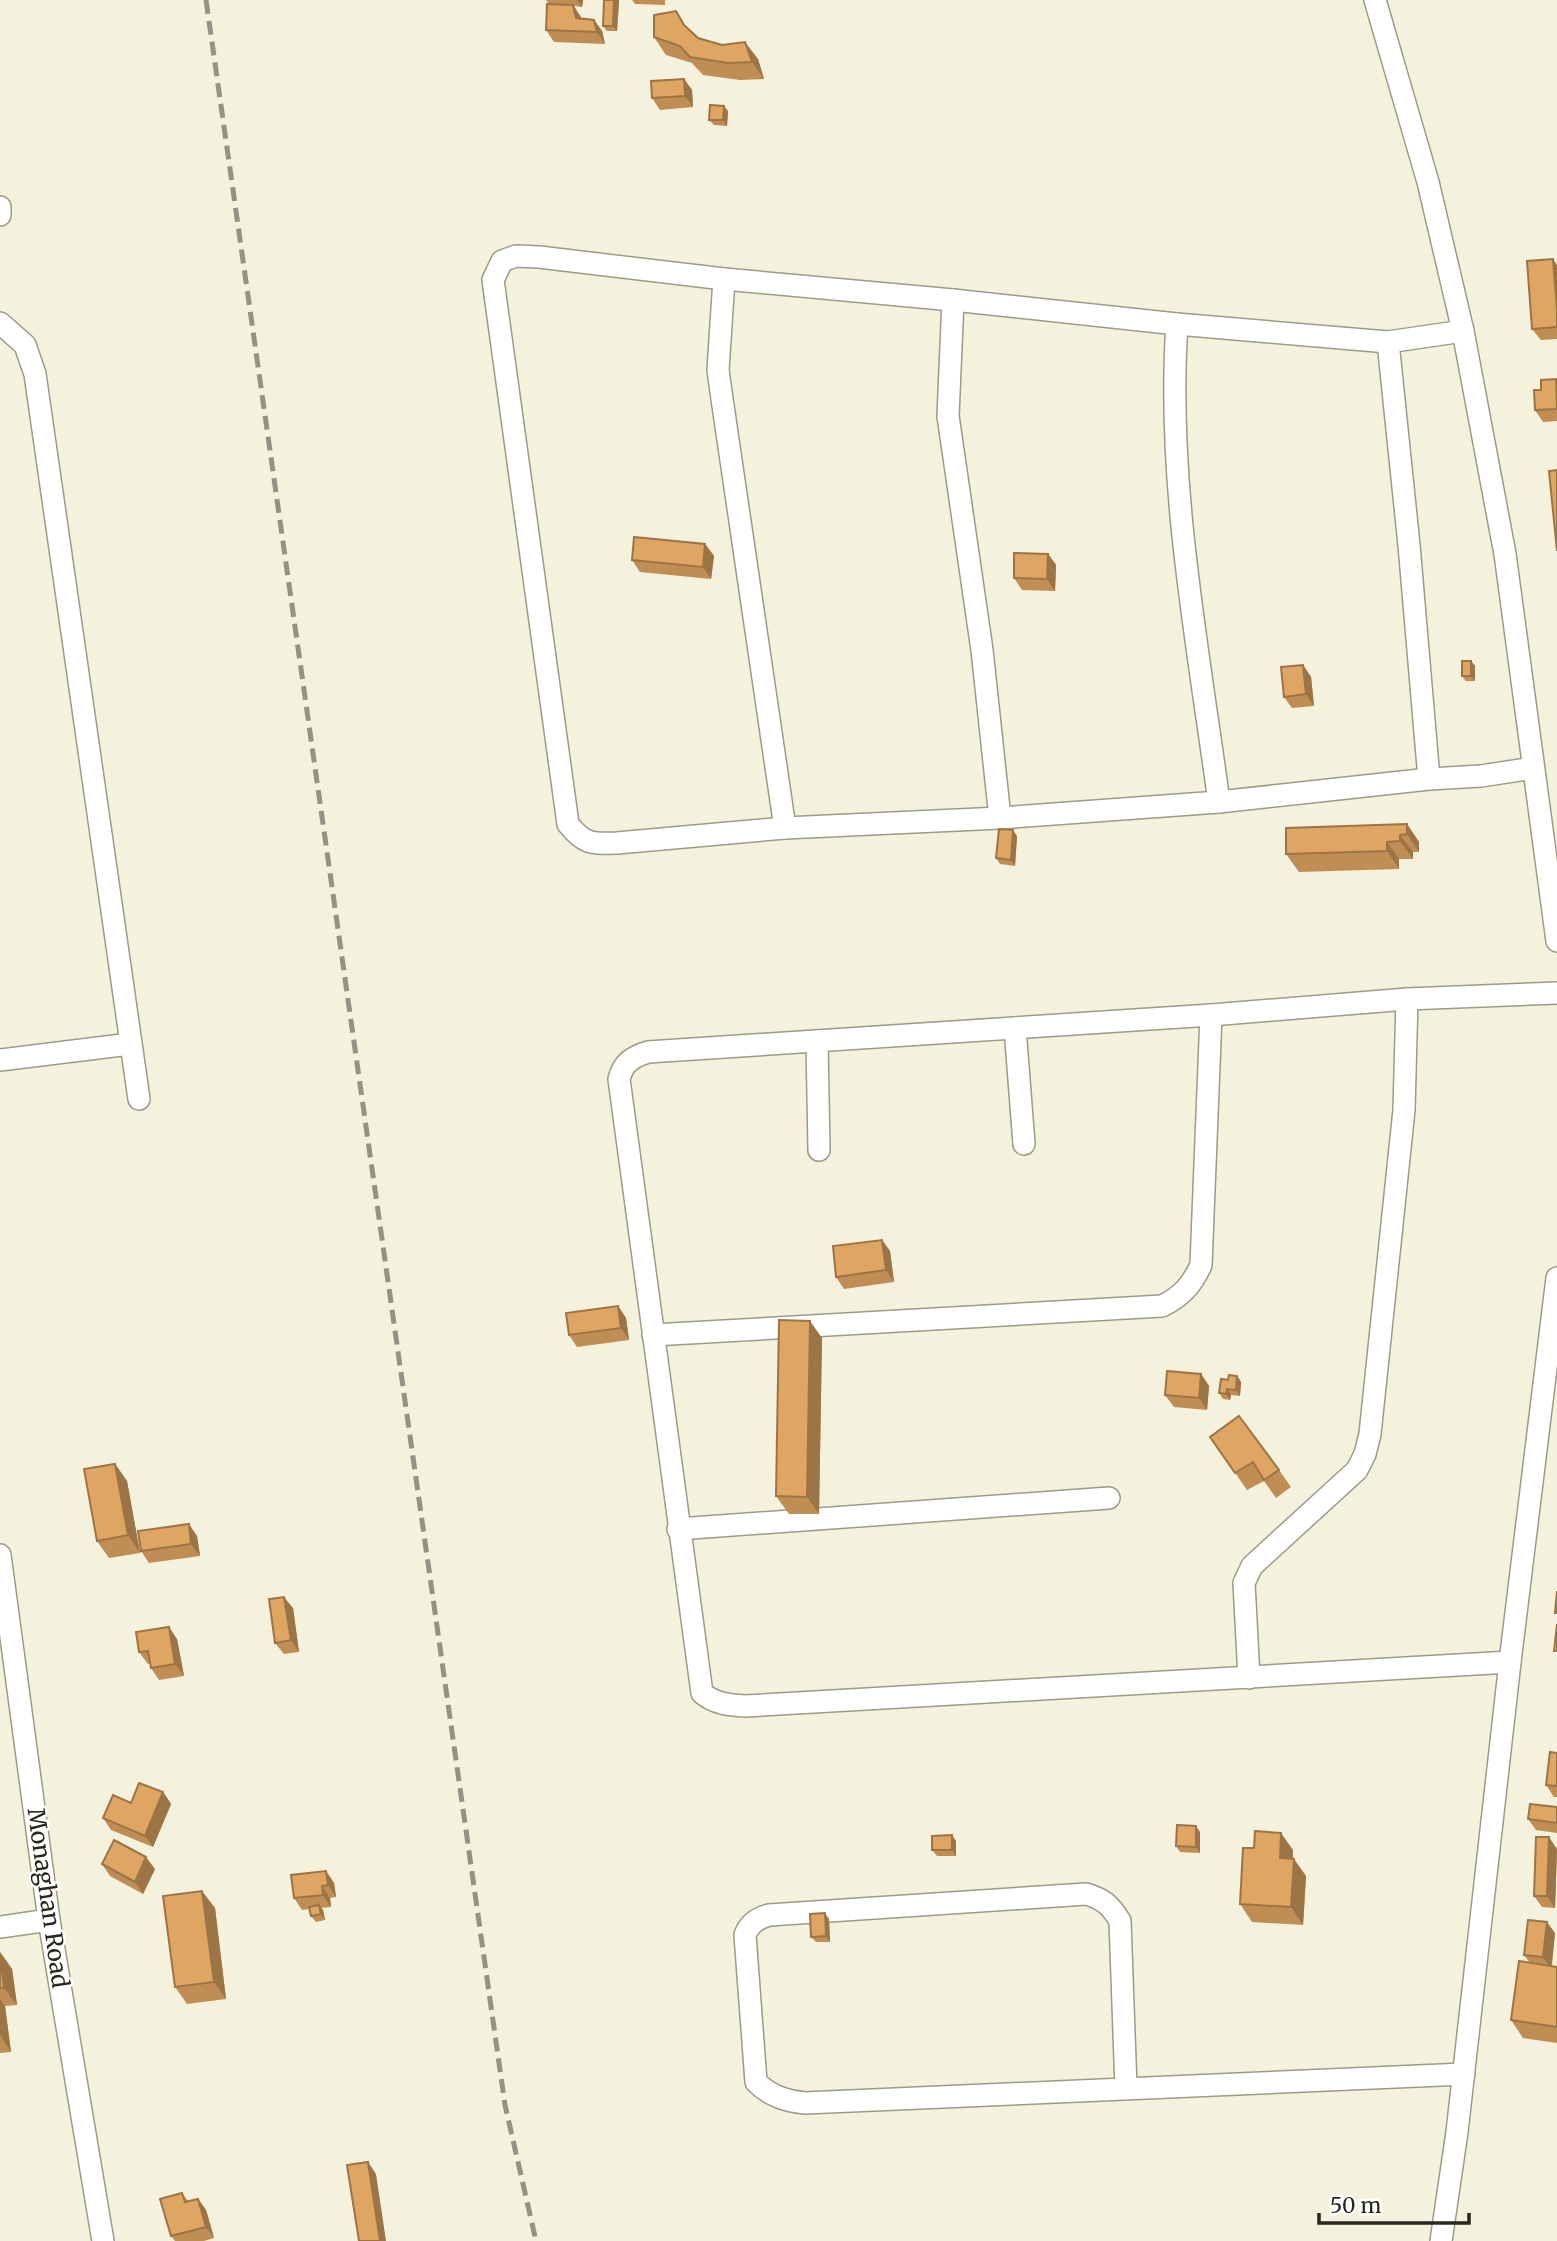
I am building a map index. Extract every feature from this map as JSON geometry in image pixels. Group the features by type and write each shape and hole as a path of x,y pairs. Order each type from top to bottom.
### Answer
{"street":[{"path":"1375,0 1428,182 1463,331 1505,554 1557,941"},
{"path":"0,207 0,215"},
{"path":"1463,331 1388,342 724,279 539,257 516,256 502,261 493,279 568,824 579,838 593,844 785,828 1000,818 1219,802 1429,779 1481,776 1533,768"},
{"path":"724,279 718,370 785,828"},
{"path":"953,300 948,416 982,650 1000,818"},
{"path":"0,323 25,345 35,374 139,1099"},
{"path":"1177,324 1175,428 1187,558 1219,802"},
{"path":"1388,342 1429,779"},
{"path":"1510,1662 746,1706 719,1703 702,1693 619,1079 622,1069 637,1055 648,1052 1211,1015 1408,999 1557,993"},
{"path":"1249,1678 1244,1583 1252,1566 1357,1469 1365,1454 1370,1434 1404,1110 1408,999"},
{"path":"653,1335 1162,1306 1176,1299 1195,1279 1201,1265 1211,1015"},
{"path":"1014,1028 1024,1144"},
{"path":"817,1041 819,1150"},
{"path":"0,1060 130,1044"},
{"path":"1441,2241 1464,2074 1510,1662 1557,1278"},
{"path":"678,1529 1109,1498"},
{"name":"Monaghan Road","path":"0,1555 50,1920 103,2241"},
{"path":"1126,2088 1120,1921 1107,1902 1097,1897 1086,1894 769,1915 761,1917 748,1928 745,1936 756,2082 764,2091 788,2101 805,2103 1464,2074"},
{"path":"0,1927 50,1920"}],"building":[{"path":"604,0 614,0 613,26 603,26"},
{"path":"547,4 573,5 576,18 594,20 597,32 546,30"},
{"path":"676,11 684,25 698,38 722,45 745,42 752,62 728,63 690,57 680,46 654,37 654,15"},
{"path":"684,79 685,96 652,98 651,81"},
{"path":"710,105 724,106 723,120 709,120"},
{"path":"1553,259 1557,327 1532,329 1527,261"},
{"path":"1556,379 1557,409 1535,410 1534,390 1541,390 1541,380"},
{"path":"1557,470 1557,551 1549,471"},
{"path":"634,537 705,544 703,567 632,560"},
{"path":"1014,553 1048,554 1047,579 1014,578"},
{"path":"1462,661 1471,661 1471,676 1462,676"},
{"path":"1303,665 1306,694 1284,697 1281,667"},
{"path":"1407,824 1407,834 1400,835 1400,841 1387,842 1387,851 1286,854 1286,828"},
{"path":"999,829 1013,830 1011,860 996,858"},
{"path":"882,1240 886,1270 836,1277 833,1246"},
{"path":"618,1306 621,1328 569,1335 566,1313"},
{"path":"779,1320 810,1321 807,1497 776,1496"},
{"path":"1167,1371 1201,1374 1199,1398 1165,1395"},
{"path":"1229,1375 1237,1376 1236,1390 1227,1389 1226,1394 1219,1393 1221,1379 1228,1380"},
{"path":"1239,1416 1279,1470 1264,1480 1253,1462 1235,1473 1210,1437"},
{"path":"115,1464 128,1535 97,1541 84,1469"},
{"path":"189,1524 191,1544 141,1551 138,1531"},
{"path":"284,1597 291,1640 275,1643 269,1599"},
{"path":"1557,1624 1557,1651 1554,1651"},
{"path":"169,1627 175,1664 151,1668 148,1651 139,1652 136,1632"},
{"path":"1550,1752 1557,1753 1557,1786 1546,1785"},
{"path":"139,1783 163,1792 145,1836 103,1818 113,1795 131,1803"},
{"path":"1530,1804 1557,1807 1557,1823 1528,1819"},
{"path":"1177,1825 1196,1826 1196,1847 1176,1846"},
{"path":"1255,1831 1281,1833 1280,1858 1294,1859 1291,1907 1240,1904 1243,1848 1254,1848"},
{"path":"952,1835 952,1850 932,1850 932,1836"},
{"path":"1536,1837 1549,1837 1547,1896 1534,1896"},
{"path":"114,1840 146,1857 135,1882 102,1864"},
{"path":"326,1871 328,1885 322,1886 323,1895 294,1898 291,1875"},
{"path":"202,1891 214,1982 175,1987 163,1896"},
{"path":"319,1905 321,1914 311,1916 309,1907"},
{"path":"825,1913 826,1936 811,1937 810,1914"},
{"path":"1528,1920 1547,1922 1543,1957 1524,1955"},
{"path":"0,1955 4,1988 0,1988"},
{"path":"1519,1961 1557,1967 1557,2027 1511,2020"},
{"path":"368,2162 380,2241 359,2241 347,2165"},
{"path":"182,2193 185,2202 198,2199 206,2227 171,2236 160,2199"}],"railway":[{"path":"206,0 505,2105 536,2241"}]}
